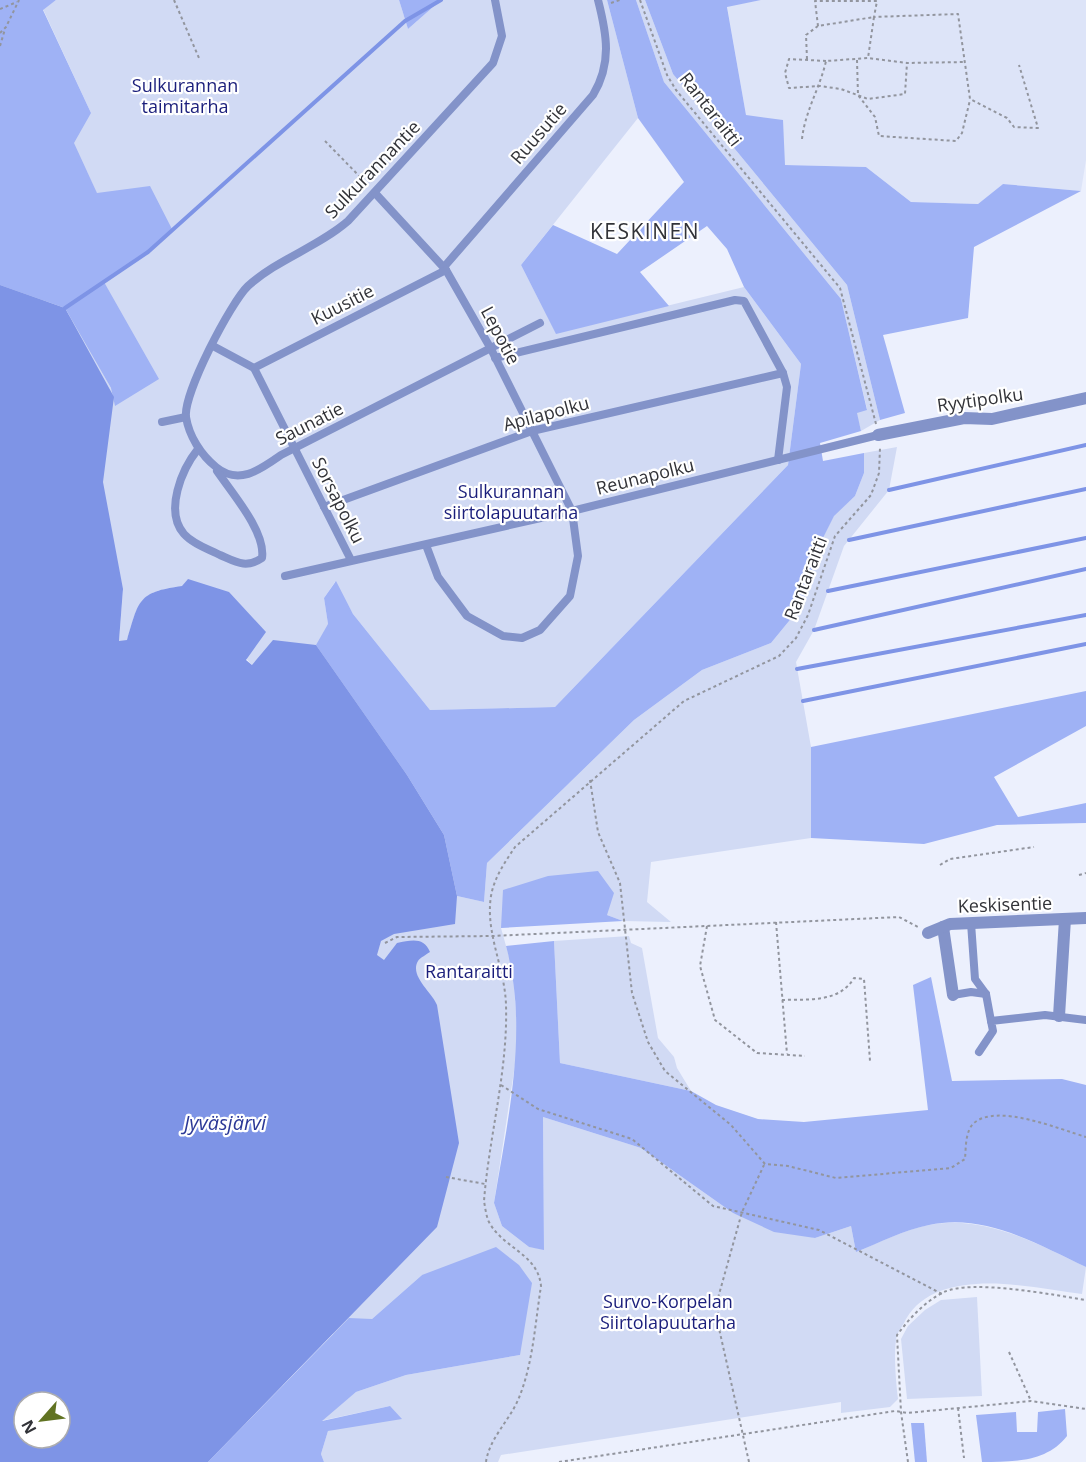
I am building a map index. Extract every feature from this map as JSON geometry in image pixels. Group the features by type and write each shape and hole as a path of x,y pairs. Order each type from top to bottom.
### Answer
{"street":[{"name":"Ryytipolku","path":"878,435 964,418 992,419 1086,398"},
{"name":"Keskisentie","path":"928,933 943,927 971,923 1086,918"},
{"path":"1059,1016 1065,919"},
{"path":"943,927 953,994"}],"lane":[{"name":"Sulkurannantie","path":"189,394 229,310 249,285 262,274 332,234 375,193 493,63 502,36 495,0"},
{"name":"Ruusutie","path":"445,269 593,95 601,81 608,47 598,0"},
{"name":"Lepotie","path":"375,193 445,269 493,353 572,511 578,556 570,596 540,630 522,638 503,636 467,616 438,577 426,544"},
{"name":"Kuusitie","path":"254,368 445,269"},
{"name":"Saunatie","path":"189,394 186,417 198,449 223,473 246,476 294,448 493,353 735,300 744,301 783,373"},
{"path":"493,353 540,323"},
{"path":"213,346 254,368"},
{"name":"Sorsapolku","path":"254,368 351,560"},
{"path":"778,460 787,387 783,373"},
{"name":"Apilapolku","path":"324,507 532,431 783,373"},
{"path":"162,422 186,417"},
{"name":"Reunapolku","path":"285,576 572,511 878,435"},
{"path":"198,449 183,475 175,503 177,521 184,534 195,543 241,564 253,565 262,558 264,546 258,533 214,466"},
{"path":"971,923 975,979 986,994 993,1031 979,1052"},
{"path":"953,994 971,992 986,994"},
{"path":"991,1021 1059,1016 1086,1020"}],"path":[{"path":"174,0 199,58"},
{"name":"Rantaraitti","path":"486,1462 499,1432 518,1402 526,1377 541,1286 540,1274 534,1263 493,1227 487,1218 484,1201 501,1085 506,1005 503,976 489,917 491,894 500,869 515,847 684,701 762,667 779,656 796,638 808,615 835,536 872,495 879,473 878,435 843,294 676,90 667,75 640,0"},
{"path":"818,26 815,1 877,0 868,58"},
{"path":"0,9 18,1"},
{"path":"0,46 18,1"},
{"path":"808,60 806,35 818,26 874,16 958,14 970,99 966,105 962,133 956,141 879,136 875,117 858,95 857,60"},
{"path":"0,33 6,27"},
{"path":"907,63 905,94 868,99 841,88 820,86 789,88 785,73 789,58 826,61 868,58 907,63 964,62"},
{"path":"802,139 804,119 820,86 826,61"},
{"path":"970,99 1007,118 1014,127 1038,128 1019,65"},
{"path":"325,141 375,193"},
{"path":"590,780 598,832 620,883 632,993 648,1042 665,1071 731,1125 765,1164 788,1166 836,1178 951,1168 965,1159 968,1133 974,1123 993,1114 1034,1121 1086,1137"},
{"path":"940,865 950,859 1034,847"},
{"path":"1079,875 1086,873"},
{"path":"385,944 397,937 492,936 899,916 928,933"},
{"path":"776,922 787,1055"},
{"path":"707,926 700,966 715,1020 757,1053 805,1056"},
{"path":"782,1000 829,998 848,989 854,978 864,979 870,1061"},
{"path":"501,1085 538,1109 632,1139 713,1206 819,1230 942,1294"},
{"path":"749,1462 718,1324 718,1298 742,1212 765,1164"},
{"path":"446,1177 486,1184"},
{"path":"908,1462 901,1412 897,1335 918,1311 942,1294 968,1288 1086,1299"},
{"path":"1009,1352 1031,1401"},
{"path":"559,1462 744,1433 901,1412 1031,1401 1086,1408"},
{"path":"958,1408 964,1458"}],"shaded area":[{"path":"0,0 56,0 43,10 91,113 74,143 97,193 150,186 173,231 148,252 104,282 159,379 115,406 111,388 65,308 0,285"},
{"path":"399,0 441,0 408,29"},
{"path":"607,0 636,0 664,82 841,299 867,410 857,413 861,431 820,443 823,461 864,453 864,473 855,496 834,516 817,550 803,604 771,643 702,670 634,720 487,863 484,902 457,896 444,835 407,775 316,645 328,624 324,598 336,581 353,614 430,710 555,707 788,465 801,364 744,287 727,249 707,226 640,272 669,306 556,334 521,265 553,225 617,254 684,182 638,118"},
{"path":"645,0 761,0 727,7 746,115 783,120 785,165 866,167 911,202 978,204 1003,184 1081,191 974,247 968,318 883,335 905,413 880,420 847,285 673,74"},
{"path":"761,0 1086,0 1086,160 1081,191 1003,184 978,204 911,202 866,167 785,165 746,115 727,6"},
{"path":"1086,691 1086,726 994,777 1018,817 1086,803 1086,823 997,825 924,844 811,838 811,747"},
{"path":"598,871 614,893 607,915 623,921 501,928 503,890 548,876"},
{"path":"554,941 560,1063 691,1091 716,1105 758,1119 804,1122 928,1110 913,985 931,977 952,1081 1062,1079 1086,1085 1086,1267 1030,1240 970,1223 950,1222 920,1227 856,1252 851,1226 815,1238 774,1232 733,1213 641,1148 543,1117 544,1250 529,1247 502,1226 494,1203 510,1106 516,1042 513,978 506,946"},
{"path":"496,1247 519,1265 532,1283 520,1355 406,1375 356,1392 322,1421 390,1406 402,1419 328,1431 321,1454 324,1462 208,1462 349,1318 372,1319 422,1275"},
{"path":"1065,1409 1067,1436 1050,1451 1018,1461 982,1462 976,1415 1016,1412 1017,1432 1037,1432 1038,1412"},
{"path":"911,1423 924,1423 927,1462 915,1462"}],"green space":[{"path":"0,0 91,113 43,9 56,0 399,0 408,29 441,0 607,0 638,118 521,265 556,333 744,287 801,364 788,465 555,707 430,710 353,614 335,582 324,598 328,624 407,775 444,835 457,896 484,902 487,863 634,720 702,670 771,643 803,604 817,550 834,515 855,496 864,473 864,453 897,447 889,490 844,546 814,630 796,662 811,747 811,838 651,862 647,902 671,922 623,921 607,915 501,928 513,971 518,1045 494,1203 502,1226 529,1247 544,1249 543,1117 641,1148 733,1213 815,1238 851,1226 856,1252 901,1233 929,1225 970,1224 1010,1233 1086,1267 1082,1294 1037,1287 987,1284 940,1291 921,1302 906,1319 897,1335 895,1358 898,1399 890,1407 841,1413 841,1402 501,1455 498,1462 324,1462 321,1454 328,1431 390,1406 320,1421 356,1392 406,1375 520,1355 422,1275 372,1319 72,1433 72,1390 252,665 182,586 157,591 142,601 134,617 127,641 119,641 123,590 0,726","holes":["87,172 97,194 173,231 148,252 104,282 111,388 72,317 40,298"]},
{"path":"636,0 645,0 673,74 847,285 880,420 861,431 856,412 867,409 841,299 664,82"},
{"path":"629,936 631,943 642,948 658,1038 674,1057 677,1068 691,1091 560,1063 554,941"},
{"path":"977,1297 982,1396 907,1399 901,1339 908,1326 925,1310 941,1300"}],"water":[{"name":"Jyväsjärvi","path":"0,285 65,308 114,397 103,482 123,589 119,641 127,640 138,607 148,595 167,588 182,586 188,579 229,592 266,632 246,660 252,665 273,640 316,645 407,775 444,835 457,896 455,924 394,934 381,941 377,955 384,960 397,943 412,941 421,942 430,952 418,961 416,967 419,978 437,1005 459,1143 437,1227 208,1462 0,1462"}],"waterway":[{"path":"65,308 148,252 405,21 441,0"},
{"path":"889,490 1086,445"},
{"path":"849,540 1086,489"},
{"path":"828,591 1086,538"},
{"path":"814,630 1086,569"},
{"path":"797,669 1086,615"},
{"path":"803,701 1086,644"}],"district":[{"name":"KESKINEN","path":"645,231"}],"park label":[{"name":"Sulkurannan taimitarha","path":"185,95"},
{"name":"Sulkurannan siirtolapuutarha","path":"511,501"},
{"name":"Survo-Korpelan Siirtolapuutarha","path":"668,1311"}]}
